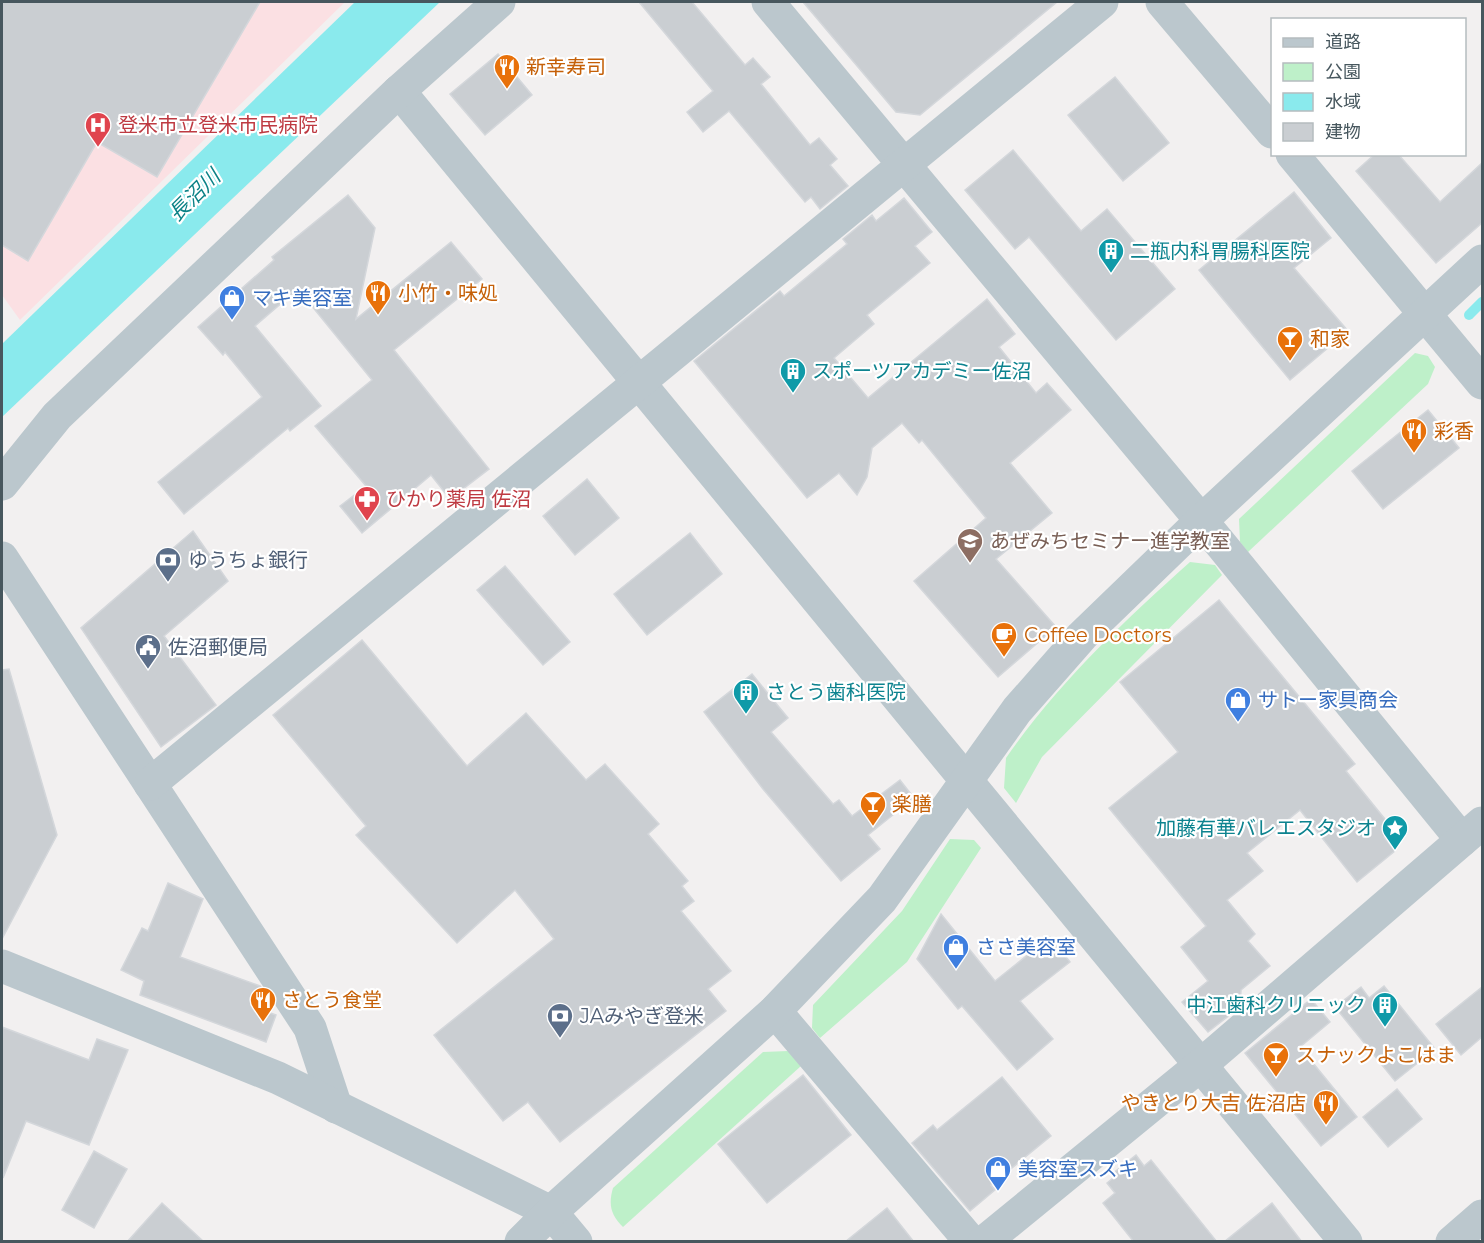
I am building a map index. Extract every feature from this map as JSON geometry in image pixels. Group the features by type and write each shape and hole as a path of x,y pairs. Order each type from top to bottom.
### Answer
{"street":[{"path":"2,484 57,416 399,91 499,2"},
{"path":"768,2 1201,521 1472,832 1202,1064 984,1242"},
{"path":"150,784 1102,2"},
{"path":"1162,2 1271,131"},
{"path":"399,91 966,780 979,792 1346,1242"},
{"path":"1294,156 1482,383"},
{"path":"521,1242 550,1212 775,1011 882,899 1017,710 1082,636 1201,521 1482,261"},
{"path":"2,558 310,1028 336,1107"},
{"path":"2,966 278,1078 550,1212 576,1242"},
{"path":"775,1011 971,1242"},
{"path":"1452,1242 1482,1216"}],"shaded area":[{"name":"登米市立登米市民病院","path":"2,2 345,2 20,320 2,295"}],"green space":[{"path":"1415,353 1428,356 1435,367 1428,384 1248,552 1240,542 1239,519"},
{"path":"1190,562 1215,565 1222,575 1042,757 1016,803 1004,788 1006,758 1047,704 1092,654"},
{"path":"950,839 974,840 981,848 907,962 820,1038 812,1028 813,1005 902,911"},
{"path":"788,1051 801,1066 623,1227 612,1209 613,1188 763,1052"}],"water":[{"name":"長沼川","path":"355,2 440,2 2,417 2,344"}],"building":[{"name":"登米市立登米市民病院","path":"2,2 260,2 157,177 97,142 28,261 2,245"},
{"path":"639,2 692,2 745,65 753,58 770,77 761,84 810,145 819,138 837,159 830,165 848,186 820,209 811,197 805,202 729,111 703,132 687,112 713,91"},
{"path":"803,2 1057,2 920,115 896,112"},
{"path":"498,54 532,95 485,135 450,94"},
{"path":"1115,77 1169,143 1123,181 1068,115"},
{"path":"1013,150 1081,231 1107,209 1175,289 1116,340 1029,237 1015,249 965,190"},
{"path":"1373,156 1400,156 1440,202 1482,163 1482,223 1436,263 1356,171"},
{"path":"1294,192 1331,238 1294,268 1348,331 1290,380 1199,270"},
{"path":"348,195 375,228 356,319 451,242 482,279 394,350 489,469 450,499 431,475 362,533 340,506 366,486 315,426 372,380 298,289 255,326 321,406 290,431 288,428 184,514 158,482 262,397 225,352 223,355 198,327 274,260 272,257"},
{"path":"904,198 932,232 915,246 930,263 867,315 874,324 834,358 868,398 987,299 1015,334 999,347 1036,393 1047,383 1071,410 1010,463 1052,513 996,559 1056,627 998,677 914,581 986,518 922,440 919,443 902,423 872,448 867,477 857,495 839,473 807,498 694,361 780,291 784,296 847,244 843,239 872,215 876,221"},
{"path":"1428,410 1459,448 1383,509 1352,471"},
{"path":"587,479 619,518 575,555 543,516"},
{"path":"193,531 228,581 164,636 216,705 161,747 81,628"},
{"path":"690,533 722,574 647,635 614,594"},
{"path":"505,566 570,642 543,665 477,590"},
{"path":"1219,600 1355,764 1346,771 1393,829 1384,837 1395,851 1357,882 1300,810 1247,853 1263,871 1227,900 1255,934 1248,941 1270,966 1241,990 1240,1007 1208,1032 1182,1002 1208,981 1181,947 1206,926 1109,808 1178,752 1120,682"},
{"path":"362,640 467,766 526,713 586,780 605,764 659,824 648,834 688,881 682,886 694,901 681,911 731,971 708,989 726,1011 560,1142 528,1102 503,1121 434,1035 554,939 515,890 457,943 356,835 366,826 273,715"},
{"path":"9,669 57,835 2,939 2,670"},
{"path":"752,674 788,718 771,732 833,804 839,800 852,816 900,780 914,798 868,835 880,849 841,881 763,789 704,712"},
{"path":"168,883 203,899 180,957 260,986 263,990 256,1008 276,1015 266,1042 140,995 144,981 121,970 142,928 148,931"},
{"path":"941,914 995,981 1050,937 1070,962 1020,1001 1053,1039 1017,1070 962,1006 958,1009 917,959"},
{"name":"中江歯科クリニック","path":"1384,986 1435,1049 1395,1081 1335,1007 1361,987 1369,998"},
{"path":"1482,987 1482,1037 1461,1055 1436,1024"},
{"path":"1311,999 1330,1022 1300,1047 1357,1117 1321,1146 1245,1053"},
{"path":"2,1027 89,1060 97,1039 128,1050 89,1145 26,1121 3,1178"},
{"path":"803,1075 851,1135 767,1203 718,1144"},
{"path":"1002,1077 1051,1136 991,1185 995,1190 970,1211 912,1143 933,1125 937,1130"},
{"path":"1397,1089 1422,1119 1388,1147 1363,1117"},
{"path":"94,1151 127,1169 94,1228 62,1210"},
{"path":"1136,1155 1144,1166 1151,1160 1217,1242 1134,1242 1103,1203 1115,1193 1107,1183 1113,1178 1112,1174"},
{"path":"162,1203 204,1242 127,1242"},
{"path":"1272,1203 1302,1242 1224,1242"},
{"path":"887,1208 914,1242 845,1242"}],"waterway":[{"path":"1469,315 1482,302"}],"place":[{"name":"新幸寿司","path":"507,90"},
{"name":"登米市立登米市民病院","path":"98,148"},
{"name":"二瓶内科胃腸科医院","path":"1111,274"},
{"name":"小竹・味処","path":"378,316"},
{"name":"マキ美容室","path":"232,321"},
{"name":"和家","path":"1290,362"},
{"name":"スポーツアカデミー佐沼","path":"793,394"},
{"name":"彩香","path":"1414,454"},
{"name":"ひかり薬局 佐沼","path":"367,522"},
{"name":"あぜみちセミナー進学教室","path":"970,564"},
{"name":"ゆうちょ銀行","path":"168,583"},
{"name":"Coffee Doctors","path":"1004,658"},
{"name":"佐沼郵便局","path":"148,670"},
{"name":"さとう歯科医院","path":"746,715"},
{"name":"サトー家具商会","path":"1238,723"},
{"name":"楽膳","path":"873,827"},
{"name":"加藤有華バレエスタジオ","path":"1395,851"},
{"name":"ささ美容室","path":"956,970"},
{"name":"さとう食堂","path":"263,1023"},
{"name":"中江歯科クリニック","path":"1385,1028"},
{"name":"JAみやぎ登米","path":"560,1039"},
{"name":"スナックよこはま","path":"1276,1078"},
{"name":"やきとり大吉 佐沼店","path":"1326,1126"},
{"name":"美容室スズキ","path":"998,1192"}]}
